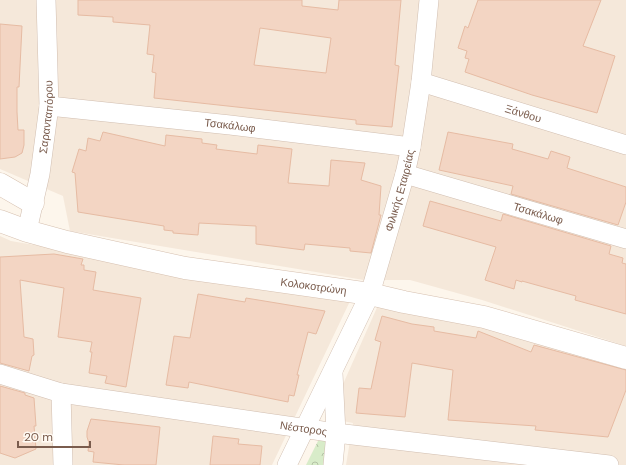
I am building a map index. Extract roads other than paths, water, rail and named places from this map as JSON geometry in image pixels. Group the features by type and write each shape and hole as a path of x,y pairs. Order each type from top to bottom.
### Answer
{"street":[{"name":"Σαρανταπόρου","path":"27,231 40,174 49,106 46,0"},
{"name":"Φιλικής Εταιρείας","path":"287,465 370,294 405,174 411,147 421,82 429,0"},
{"name":"Ξάνθου","path":"421,82 626,145"},
{"name":"Τσακάλωφ","path":"49,106 230,125 411,147"},
{"name":"Τσακάλωφ","path":"405,174 626,238"},
{"path":"0,184 33,203"},
{"name":"Κολοκοτρώνη","path":"0,221 27,231 66,242 185,268 370,294 484,317 626,358"},
{"name":"Φιλικής Εταιρείας","path":"333,370 336,433 333,465"},
{"name":"Νέστορος","path":"0,374 61,393 336,433 610,465"},
{"path":"61,393 63,465"}]}
